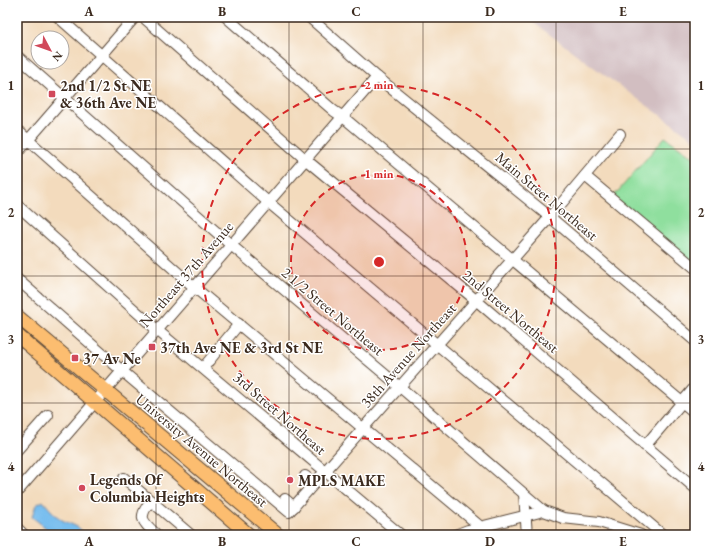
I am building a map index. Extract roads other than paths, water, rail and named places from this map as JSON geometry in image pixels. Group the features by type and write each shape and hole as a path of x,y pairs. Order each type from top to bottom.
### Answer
{"main road":[{"name":"University Avenue Northeast","path":"17,316 278,535"},
{"path":"17,335 249,535"}],"street":[{"path":"58,17 268,202 663,535"},
{"path":"17,154 135,17"},
{"name":"2nd Street Northeast","path":"143,17 305,159 477,301 695,488"},
{"path":"226,17 334,111 695,412"},
{"name":"Main Street Northeast","path":"309,17 377,77 550,217 695,341"},
{"name":"2 1/2 Street Northeast","path":"17,56 231,245 400,386 544,511"},
{"name":"Northeast 37th Avenue","path":"17,492 377,77"},
{"path":"17,130 194,287 481,526"},
{"name":"38th Avenue Northeast","path":"291,510 477,301 620,134"},
{"path":"585,176 695,268"},
{"name":"3rd Street Northeast","path":"17,205 158,330 400,535"},
{"path":"17,279 122,371 291,510"},
{"path":"203,368 239,324"},
{"path":"645,446 695,387"},
{"path":"17,450 48,415"},
{"path":"305,476 314,483"},
{"path":"124,478 191,535"},
{"path":"524,494 527,535"},
{"path":"285,499 291,510"},
{"path":"151,501 143,512 142,518 145,524 157,535"},
{"path":"455,535 481,526 544,511 564,518 599,522 641,535"},
{"path":"17,528 24,535"}],"water":[{"path":"43,501 58,517 78,528 85,535 55,535 32,517 36,505"}],"place":[{"name":"2nd 1/2 St NE & 36th Ave NE","path":"52,94"},
{"name":"37th Ave NE & 3rd St NE","path":"152,347"},
{"name":"37 Av Ne","path":"75,358"},
{"name":"MPLS MAKE","path":"290,480"},
{"name":"Legends Of Columbia Heights","path":"82,488"}]}
